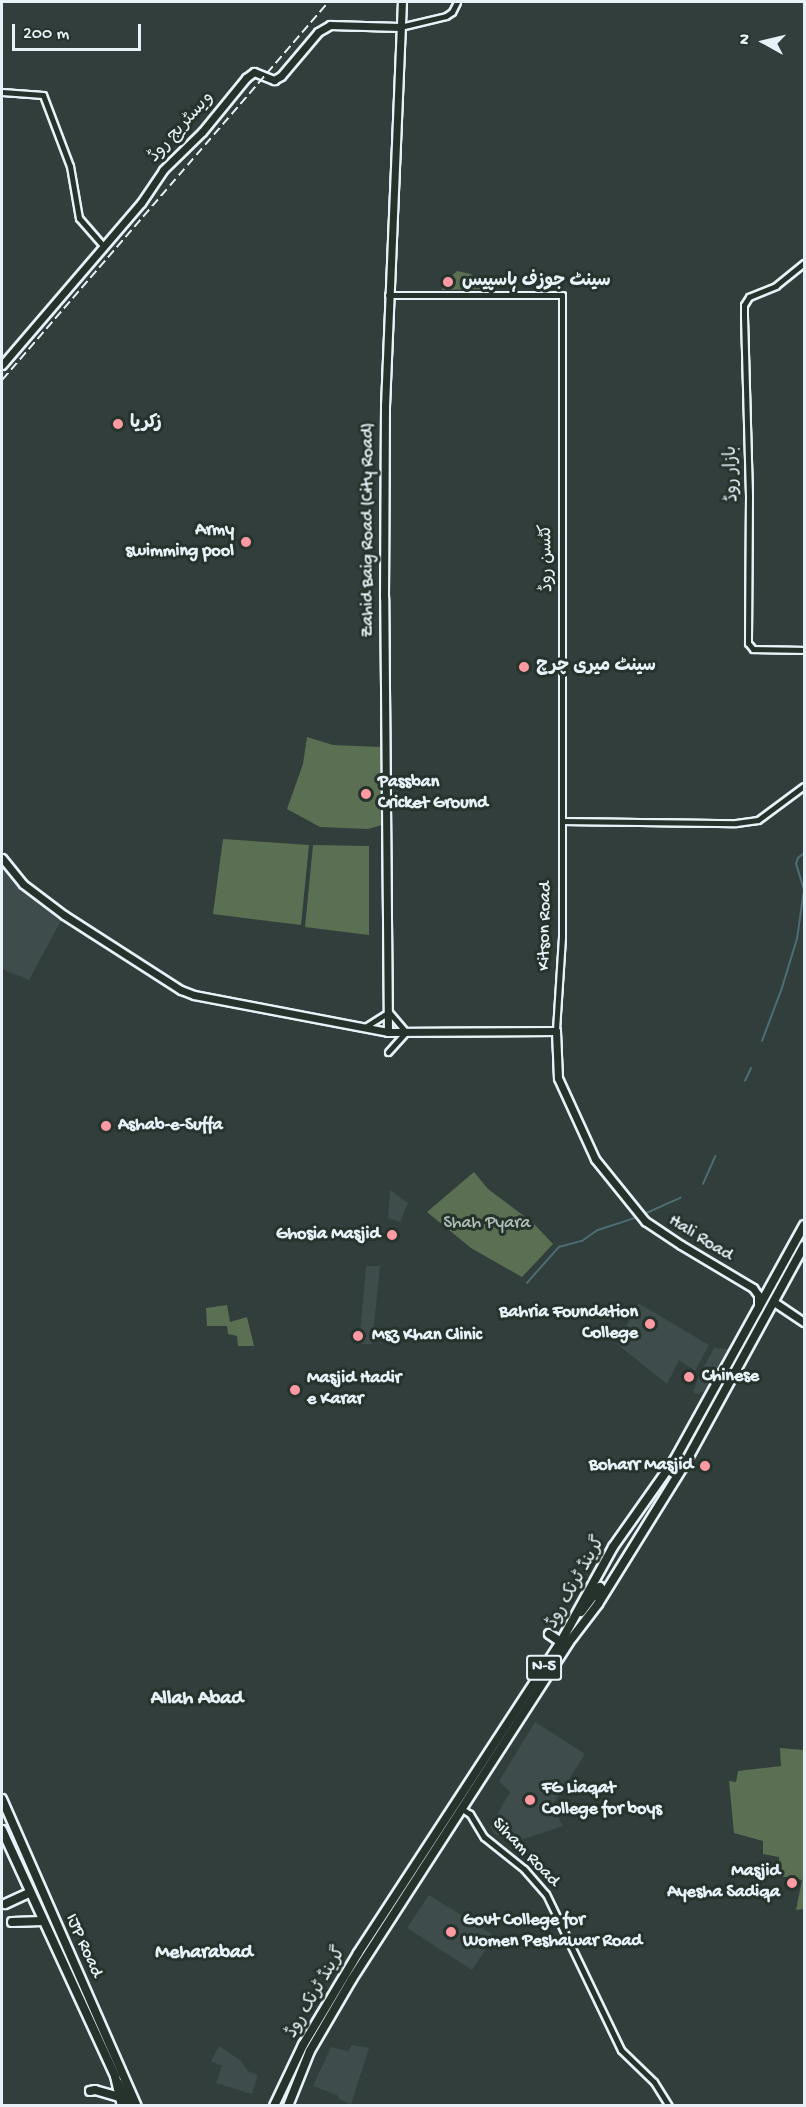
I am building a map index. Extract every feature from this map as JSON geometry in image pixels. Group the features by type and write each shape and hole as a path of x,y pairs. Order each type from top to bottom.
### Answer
{"highway":[{"name":"گرینڈ ٹرنک روڈ","path":"274,2106 309,2035 380,1918 562,1640 596,1575 675,1459 804,1225"},
{"name":"گرینڈ ٹرنک روڈ","path":"287,2106 322,2029 419,1873 578,1630 598,1604 682,1467 804,1246"},
{"path":"642,1506 603,1573 605,1577 609,1576 655,1510"},
{"path":"549,1634 562,1640 597,1587 601,1587 601,1591 578,1630"},
{"name":"IJP Road","path":"2,1799 137,2106"},
{"name":"IJP Road","path":"2,1830 115,2076 122,2106"},
{"path":"410,1872 400,1892 402,1894 419,1873"},
{"path":"5,1904 29,1893"},
{"path":"380,1918 393,1907 389,1921"},
{"path":"12,1922 43,1920"},
{"path":"115,2076 130,2106"},
{"path":"90,2091 95,2090 119,2097"}],"main road":[{"name":"Zahid Baig Road (City Road)","path":"388,1032 384,609 388,295 402,2"},
{"name":"ویسٹریج روڈ","path":"2,365 141,203 163,170 202,132 246,78 254,72 274,80 281,76 318,32 330,25 400,27"},
{"path":"2,858 23,884 64,915 181,990 388,1032 556,1031"},
{"name":"Hali Road","path":"556,1031 558,1077 595,1160 645,1221 753,1288"},
{"path":"753,1288 762,1288 773,1281"},
{"path":"753,1288 758,1295 758,1308"},
{"path":"774,1302 804,1322"}],"street":[{"path":"400,27 446,16 452,12 457,2"},
{"path":"2,92 43,95 70,166 79,218 104,246"},
{"name":"بازار روڈ","path":"804,263 776,286 749,297 744,305 749,496 747,638 753,649 804,650"},
{"name":"کٹسن روڈ","path":"388,295 562,295 562,821"},
{"path":"562,821 736,823 758,819 804,786"},
{"name":"Kitson Road","path":"556,1031 562,937 562,821"},
{"path":"363,1028 389,1012 406,1032 388,1052"},
{"name":"Siham Road","path":"462,1809 470,1814 484,1837 524,1869 546,1894 621,2050 654,2082 669,2106"}],"shaded area":[{"path":"2,858 22,884 64,915 29,980 2,969"},
{"path":"390,1190 408,1203 400,1222 388,1218"},
{"path":"366,1266 380,1266 372,1344 359,1344"},
{"name":"Bahria Foundation College","path":"638,1303 709,1345 695,1371 679,1360 667,1384 617,1344"},
{"path":"714,1348 728,1349 706,1390 698,1394 693,1393 699,1375"},
{"path":"535,1722 585,1754 552,1806 563,1826 512,1843 495,1834 490,1827 510,1792 499,1781"},
{"name":"Govt College for Women Peshawar Road","path":"429,1895 495,1936 472,1970 407,1928"},
{"path":"352,2045 369,2048 351,2105 339,2099 337,2095 313,2086 331,2047 348,2051"},
{"path":"219,2046 240,2060 248,2071 258,2075 252,2094 216,2083 222,2066 211,2061"}],"green space":[{"path":"457,271 471,274 481,289 442,290 443,284"},
{"path":"307,737 333,745 380,747 382,825 368,829 320,827 287,809 303,764"},
{"path":"223,839 309,845 301,925 213,914"},
{"path":"313,845 369,846 369,935 305,927"},
{"name":"Shah Pyara","path":"474,1172 488,1189 532,1222 553,1244 522,1277 471,1248 427,1212"},
{"path":"227,1305 230,1322 247,1317 254,1346 238,1346 237,1336 228,1334 227,1326 207,1326 206,1308"},
{"path":"780,1748 804,1750 804,1909 796,1910 802,1880 780,1876 779,1857 763,1854 763,1841 734,1833 729,1781 736,1782 738,1771 781,1766"}],"waterway":[{"path":"762,1041 797,939 804,890 796,864 798,858 804,853"},
{"path":"745,1081 751,1068"},
{"path":"703,1184 715,1157"},
{"path":"642,1215 680,1198"},
{"path":"527,1283 559,1247 582,1241 598,1230 638,1217"}],"railway":[{"path":"2,380 328,2"}],"place":[{"name":"سینٹ جوزف ہاسپیس","path":"448,282"},
{"name":"زکریا","path":"118,424"},
{"name":"Army swimming pool","path":"246,542"},
{"name":"سینٹ میری چرچ","path":"524,667"},
{"name":"Passban Cricket Ground","path":"366,794"},
{"name":"Ashab-e-Suffa","path":"106,1126"},
{"name":"Ghosia Masjid","path":"392,1235"},
{"name":"Bahria Foundation College","path":"650,1324"},
{"name":"Msz Khan Clinic","path":"358,1336"},
{"name":"Chinese","path":"689,1377"},
{"name":"Masjid Hadir e Karar","path":"295,1390"},
{"name":"Boharr Masjid","path":"705,1466"},
{"name":"FG Liaqat College for boys","path":"530,1800"},
{"name":"Masjid Ayesha Sadiqa","path":"792,1883"},
{"name":"Govt College for Women Peshawar Road","path":"451,1932"}],"district":[{"name":"Allah Abad","path":"197,1699"},
{"name":"Meharabad","path":"204,1953"}]}
